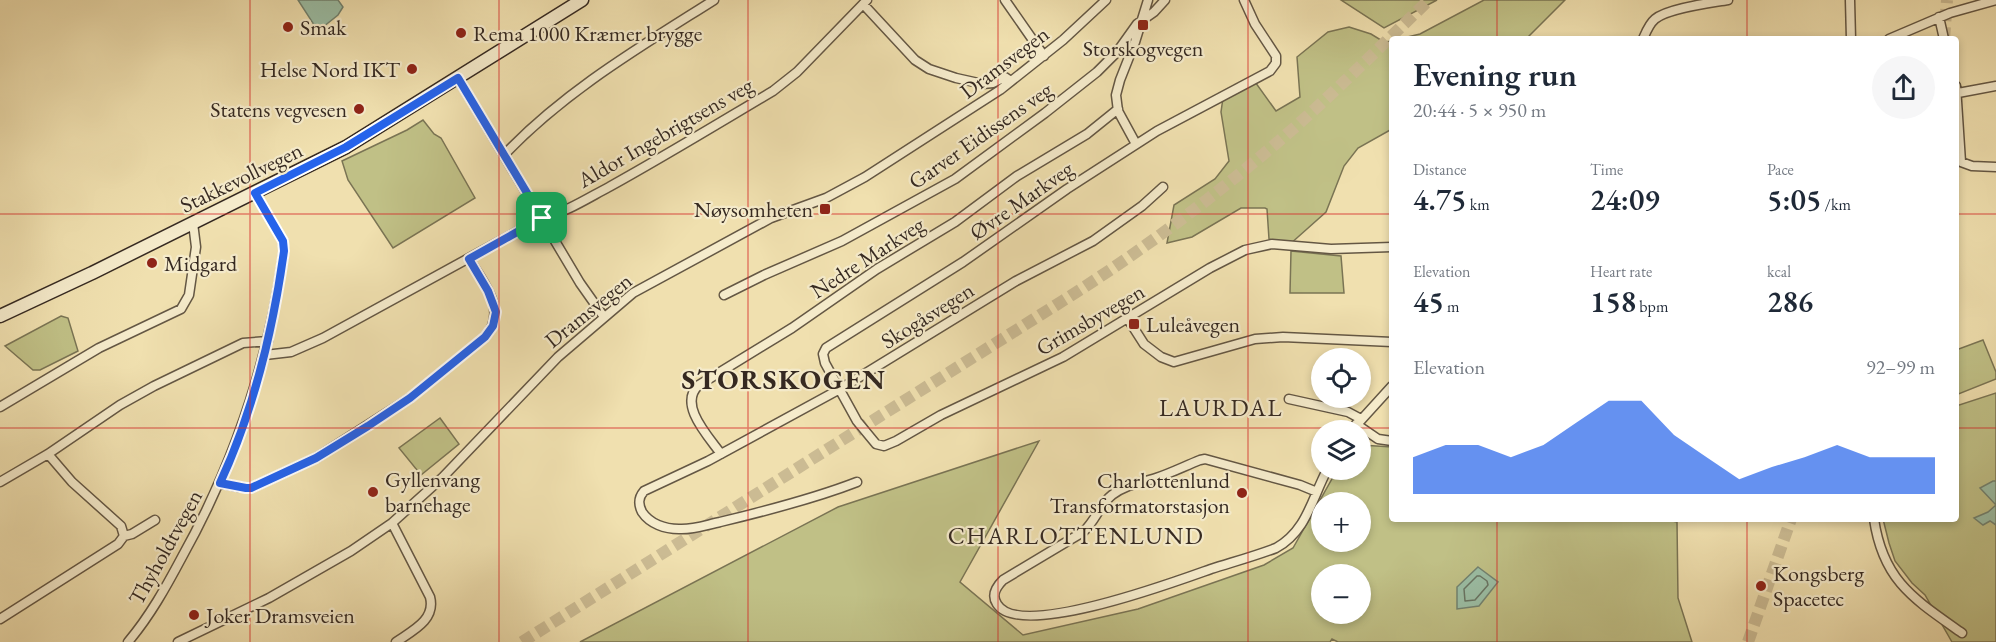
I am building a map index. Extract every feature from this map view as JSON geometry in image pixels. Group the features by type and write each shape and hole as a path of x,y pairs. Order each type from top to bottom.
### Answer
{"street":[{"name":"Stakkevollvegen","path":"0,316 193,224 346,147 582,0"},
{"path":"504,155 543,118 595,76 714,0"},
{"path":"1005,0 1044,56"},
{"name":"Dramsvegen","path":"178,642 269,598 351,551 392,523 443,477 558,357 633,293 782,213 826,198 865,177 954,121 1011,81 1090,17 1106,0"},
{"path":"1137,144 1118,109 1116,95 1148,0"},
{"name":"Garver Eidissens veg","path":"724,295 835,244 955,179 1098,72 1118,52 1133,29 1165,0"},
{"name":"Øvre Markveg","path":"840,389 823,359 826,348 963,262 1067,189 1167,125 1272,69 1277,58 1275,52 1255,24 1244,0"},
{"path":"1644,36 1655,18 1667,12 1728,0"},
{"path":"1850,0 1851,36"},
{"path":"1896,36 1939,17 1996,0"},
{"path":"865,2 915,60 929,69 983,84 993,83 1005,77 1011,81"},
{"name":"Aldor Ingebrigtsens veg","path":"265,355 282,354 298,349 367,315 542,218 560,212 617,182 773,91 797,72 865,2"},
{"path":"1939,17 1943,36"},
{"path":"458,78 580,282 604,317"},
{"path":"1959,89 1996,86"},
{"name":"Nedre Markveg","path":"721,454 702,426 691,404 692,393 699,385 792,328 877,269 955,222 1017,176 1087,134 1118,109"},
{"path":"1959,157 1963,164 1996,167"},
{"name":"Skogåsvegen","path":"857,482 753,514 686,529 665,527 653,522 641,510 640,497 644,491 721,454 840,389 1016,280 1093,241 1142,206 1163,187"},
{"name":"Thyholdtvegen","path":"128,642 165,589 198,530 220,483 265,355 284,251 283,241 255,193"},
{"path":"0,407 99,348 181,309 189,295 196,247 193,224"},
{"name":"Grimsbyvegen","path":"840,389 857,421 871,439 880,446 888,445 941,415 1063,357 1229,258 1254,247 1283,244 1331,249 1389,247"},
{"path":"220,483 251,488 316,458 410,398 485,337 493,326 496,312 488,291 469,259"},
{"path":"1128,319 1144,345 1161,357 1174,362 1255,339 1283,337 1389,342"},
{"path":"0,482 48,454 120,405 154,386 243,343 268,341"},
{"path":"1361,420 1389,390"},
{"path":"1289,399 1348,412 1353,420"},
{"path":"1371,436 1389,441"},
{"path":"48,454 72,482 121,526 124,536"},
{"path":"1317,492 1300,485 1205,459 1113,494 1092,523 1077,536 1003,580 995,591 994,597 997,605 1008,613 1022,616 1070,610 1139,595 1263,553 1291,539 1305,519 1322,480"},
{"path":"0,620 118,544 124,536 132,534 155,520"},
{"path":"1875,522 1881,551 1898,580 1927,609 1962,633"},
{"path":"392,523 430,597 431,604 428,619 396,642"}],"shaded area":[{"path":"1341,0 1437,0 1384,28"},
{"path":"1484,0 1565,0 1529,36 1412,36 1420,34"},
{"path":"1349,27 1371,34 1384,42 1389,41 1389,131 1358,148 1344,166 1326,212 1289,245 1269,239 1267,209 1265,208 1241,208 1192,237 1167,243 1174,205 1215,179 1229,161 1221,112 1223,98 1253,79 1276,111 1300,97 1297,57 1328,32"},
{"path":"423,120 434,134 441,138 475,198 393,248 348,180 342,161"},
{"path":"1291,251 1341,256 1344,293 1290,293"},
{"path":"61,316 68,318 78,351 40,370 33,370 5,346"},
{"path":"1983,340 1996,372 1996,379 1959,394 1959,349"},
{"path":"1996,393 1996,642 1952,642 1925,595 1912,583 1895,561 1884,522 1959,522 1959,405"},
{"path":"440,418 459,444 421,475 399,448"},
{"path":"1039,441 960,582 1023,635 1138,609 1264,565 1293,548 1311,516 1311,552 1371,552 1371,492 1325,492 1331,480 1371,480 1371,446 1389,447 1389,522 1677,522 1678,598 1692,642 1338,642 1332,639 1330,642 580,642 838,507"}],"water":[{"path":"298,0 338,0 343,7 338,15 318,31"},
{"path":"1996,481 1996,505 1980,488"},
{"path":"1996,505 1996,525 1990,521 1983,525 1974,518 1988,512"},
{"path":"1478,567 1498,582 1479,606 1457,609 1457,587"}],"tunnel":[{"path":"1392,36 1429,0"},
{"path":"1944,36 1947,0"},
{"path":"522,642 1094,281 1153,240 1211,197 1294,128 1389,39"},
{"path":"1748,642 1790,522"}],"place":[{"name":"Storskogvegen","path":"1143,25"},
{"name":"Smak","path":"288,27"},
{"name":"Rema 1000 Kræmer brygge","path":"461,33"},
{"name":"Helse Nord IKT","path":"412,69"},
{"name":"Statens vegvesen","path":"359,109"},
{"name":"Nøysomheten","path":"825,209"},
{"name":"Midgard","path":"152,263"},
{"name":"Luleåvegen","path":"1134,324"},
{"name":"Gyllenvang barnehage","path":"373,492"},
{"name":"Charlottenlund Transformatorstasjon","path":"1242,493"},
{"name":"Kongsberg Spacetec","path":"1761,586"},
{"name":"Joker Dramsveien","path":"194,615"}],"district":[{"name":"STORSKOGEN","path":"784,379"},
{"name":"LAURDAL","path":"1221,408"},
{"name":"CHARLOTTENLUND","path":"1076,536"}],"route":[{"path":"458,78 542,218 469,259 492,299 496,312 495,320 492,329 485,337 431,382 368,426 316,458 251,488 220,483 265,355 284,251 283,241 255,193 346,147 458,78"}]}
